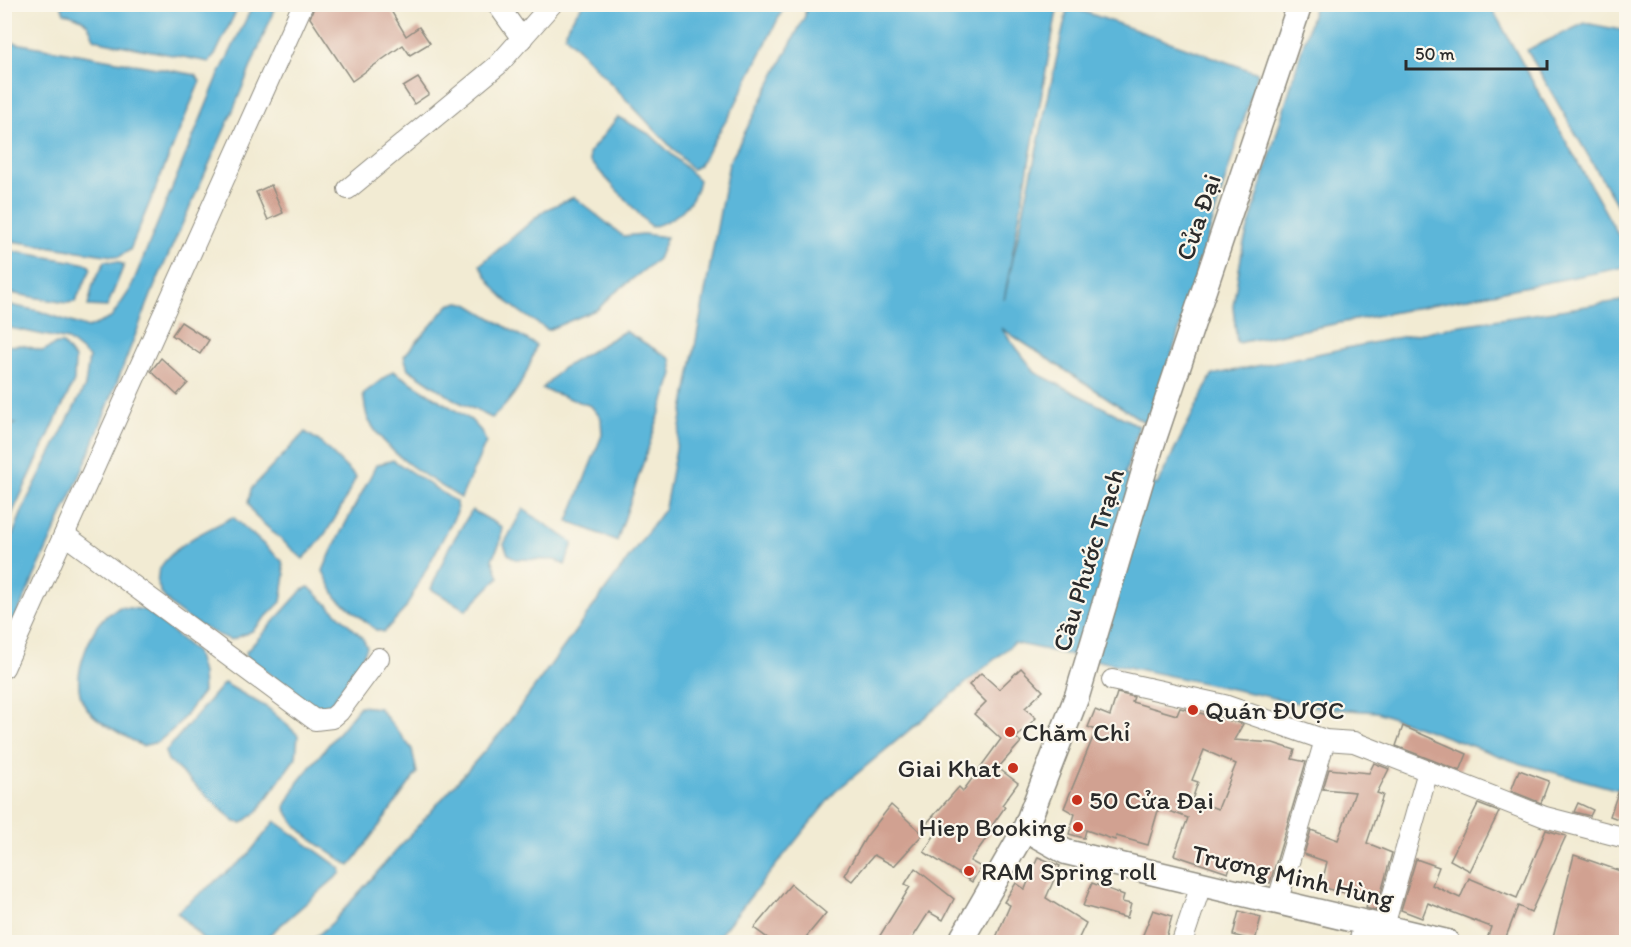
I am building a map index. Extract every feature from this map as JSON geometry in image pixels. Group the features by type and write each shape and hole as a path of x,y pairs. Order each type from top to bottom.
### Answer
{"street":[{"path":"4,668 303,4"},
{"path":"497,4 522,39"},
{"path":"348,189 498,64 552,4"},
{"name":"Cửa Đại","path":"1151,448 1300,4"},
{"name":"Cầu Phước Trạch","path":"1025,829 1079,688 1151,448"},
{"path":"65,535 315,720 333,718 379,658"},
{"path":"1112,680 1224,705 1325,740 1354,742 1545,817 1626,838"},
{"path":"1277,903 1325,740"},
{"path":"1369,930 1428,771"},
{"path":"960,942 1025,829"},
{"name":"Trương Minh Hùng","path":"1025,829 1066,852 1277,903 1369,930 1447,942"},
{"path":"1182,942 1201,885"}],"water":[{"path":"61,4 239,5 215,55 209,62 104,42 94,38 83,20 64,13"},
{"path":"583,4 785,5 733,109 699,166 692,169 565,35 568,25"},
{"path":"253,5 276,5 232,113 155,285 83,469 5,641 5,554 26,502 85,386 89,357 68,340 5,327 5,304 39,311 88,328 111,318 130,290 217,79"},
{"path":"806,5 1058,5 1004,300 1068,6 1258,73 1150,426 1001,328 1036,373 1139,426 1125,475 1157,485 1212,375 1461,325 1626,300 1626,792 1519,763 1377,712 1322,708 1014,643 835,792 714,942 310,942 332,923 504,729 665,508 729,163 805,16"},
{"path":"1315,5 1490,5 1626,249 1626,267 1237,343 1233,306 1243,246"},
{"path":"1585,23 1626,31 1626,221 1527,50"},
{"path":"4,41 196,75 200,81 130,250 119,257 5,240"},
{"path":"618,117 651,135 699,180 697,189 688,204 676,216 660,224 651,227 590,161 589,153"},
{"path":"574,197 623,236 643,234 667,237 658,259 598,309 548,330 509,303 493,286 480,265 545,210"},
{"path":"5,250 88,264 91,269 75,302 66,303 5,292"},
{"path":"105,261 124,265 107,307 88,306 93,284"},
{"path":"459,302 468,304 536,345 520,385 492,418 455,400 408,369 404,356 449,305"},
{"path":"625,331 671,359 673,374 617,541 568,521 602,435 601,418 591,406 542,389 561,369"},
{"path":"56,344 63,344 75,359 74,381 5,529 5,432 15,424 5,422 5,346 22,345 43,351"},
{"path":"393,371 471,420 481,431 486,442 461,498 398,456 369,421 363,394"},
{"path":"305,432 319,441 356,477 327,531 303,559 255,516 248,503 251,489"},
{"path":"393,460 456,502 457,512 405,609 384,632 376,630 336,597 323,571 376,465"},
{"path":"523,509 573,543 565,565 555,560 515,559 508,554 504,544"},
{"path":"472,510 502,527 500,543 492,559 499,577 466,610 431,589 449,547"},
{"path":"233,517 282,561 285,575 281,602 252,631 231,640 190,620 176,610 165,598 159,586 158,573 173,553 197,535"},
{"path":"309,587 362,637 367,647 358,666 327,709 313,707 247,657 246,652 302,590"},
{"path":"120,607 146,610 196,652 202,673 203,692 177,726 158,742 142,746 98,719 81,699 80,669 86,649 102,620"},
{"path":"224,683 268,708 298,735 296,757 257,812 242,823 235,822 168,760 165,752"},
{"path":"360,706 379,708 412,749 417,773 350,866 304,833 289,816 285,807 298,782"},
{"path":"275,821 340,868 341,873 261,942 206,942 177,912 246,857"}],"building":[{"path":"315,4 387,4 406,36 419,27 430,43 410,55 403,45 352,81 310,18"},
{"path":"418,78 429,94 414,104 403,87"},
{"path":"271,185 283,213 268,220 256,192"},
{"path":"181,322 209,340 200,354 172,335"},
{"path":"161,358 188,383 177,395 151,371"},
{"path":"1021,668 1043,691 1025,708 1036,718 1016,738 1021,742 998,768 1018,783 1002,805 1005,807 991,827 993,829 970,861 981,867 972,882 924,852 937,831 927,823 959,787 963,791 1001,739 974,714 986,702 969,685 981,673 999,689"},
{"path":"1117,693 1134,697 1132,702 1177,715 1180,708 1243,724 1234,740 1273,743 1295,750 1292,759 1306,762 1270,883 1262,880 1264,876 1231,864 1228,873 1174,855 1188,818 1159,807 1148,845 1116,836 1115,840 1086,830 1084,838 1069,834 1075,814 1064,808 1096,730 1088,727 1095,710 1110,716","holes":["1204,750 1236,764 1218,809 1192,800 1198,782 1192,780"]},
{"path":"1403,726 1467,754 1460,771 1396,746"},
{"path":"1374,763 1389,769 1377,793 1383,795 1367,843 1392,853 1376,911 1366,908 1369,899 1321,887 1327,862 1304,854 1311,830 1338,840 1355,792 1323,789 1329,769 1369,773"},
{"path":"1519,770 1549,781 1541,803 1511,791"},
{"path":"1624,775 1626,776 1626,822 1610,816"},
{"path":"1578,803 1593,810 1590,816 1574,812"},
{"path":"1478,804 1499,812 1470,871 1450,860"},
{"path":"891,805 923,834 894,866 874,855 852,881 844,875 866,837"},
{"path":"1546,830 1566,836 1531,912 1518,906 1504,942 1488,936 1491,927 1428,903 1422,918 1401,910 1416,859 1439,867 1432,885 1460,898 1469,878 1517,898"},
{"path":"1574,855 1626,873 1626,942 1605,942 1578,936 1576,942 1552,942"},
{"path":"1038,857 1060,866 1046,898 1086,923 1077,942 994,942 1010,905 1004,902 1016,883 1025,889"},
{"path":"915,868 954,899 943,920 929,912 910,942 876,942 910,887 905,884"},
{"path":"1092,883 1124,895 1122,902 1131,904 1127,918 1083,906"},
{"path":"791,884 826,913 802,942 773,942 754,928"},
{"path":"1153,910 1172,916 1165,942 1140,942"},
{"path":"1239,911 1261,917 1255,941 1233,935"}],"place":[{"name":"Quán ĐƯỢC","path":"1193,710"},
{"name":"Chăm Chỉ","path":"1010,732"},
{"name":"Giai Khat","path":"1013,768"},
{"name":"50 Cửa Đại","path":"1077,800"},
{"name":"Hiep Booking","path":"1078,827"},
{"name":"RAM Spring roll","path":"969,871"}]}
